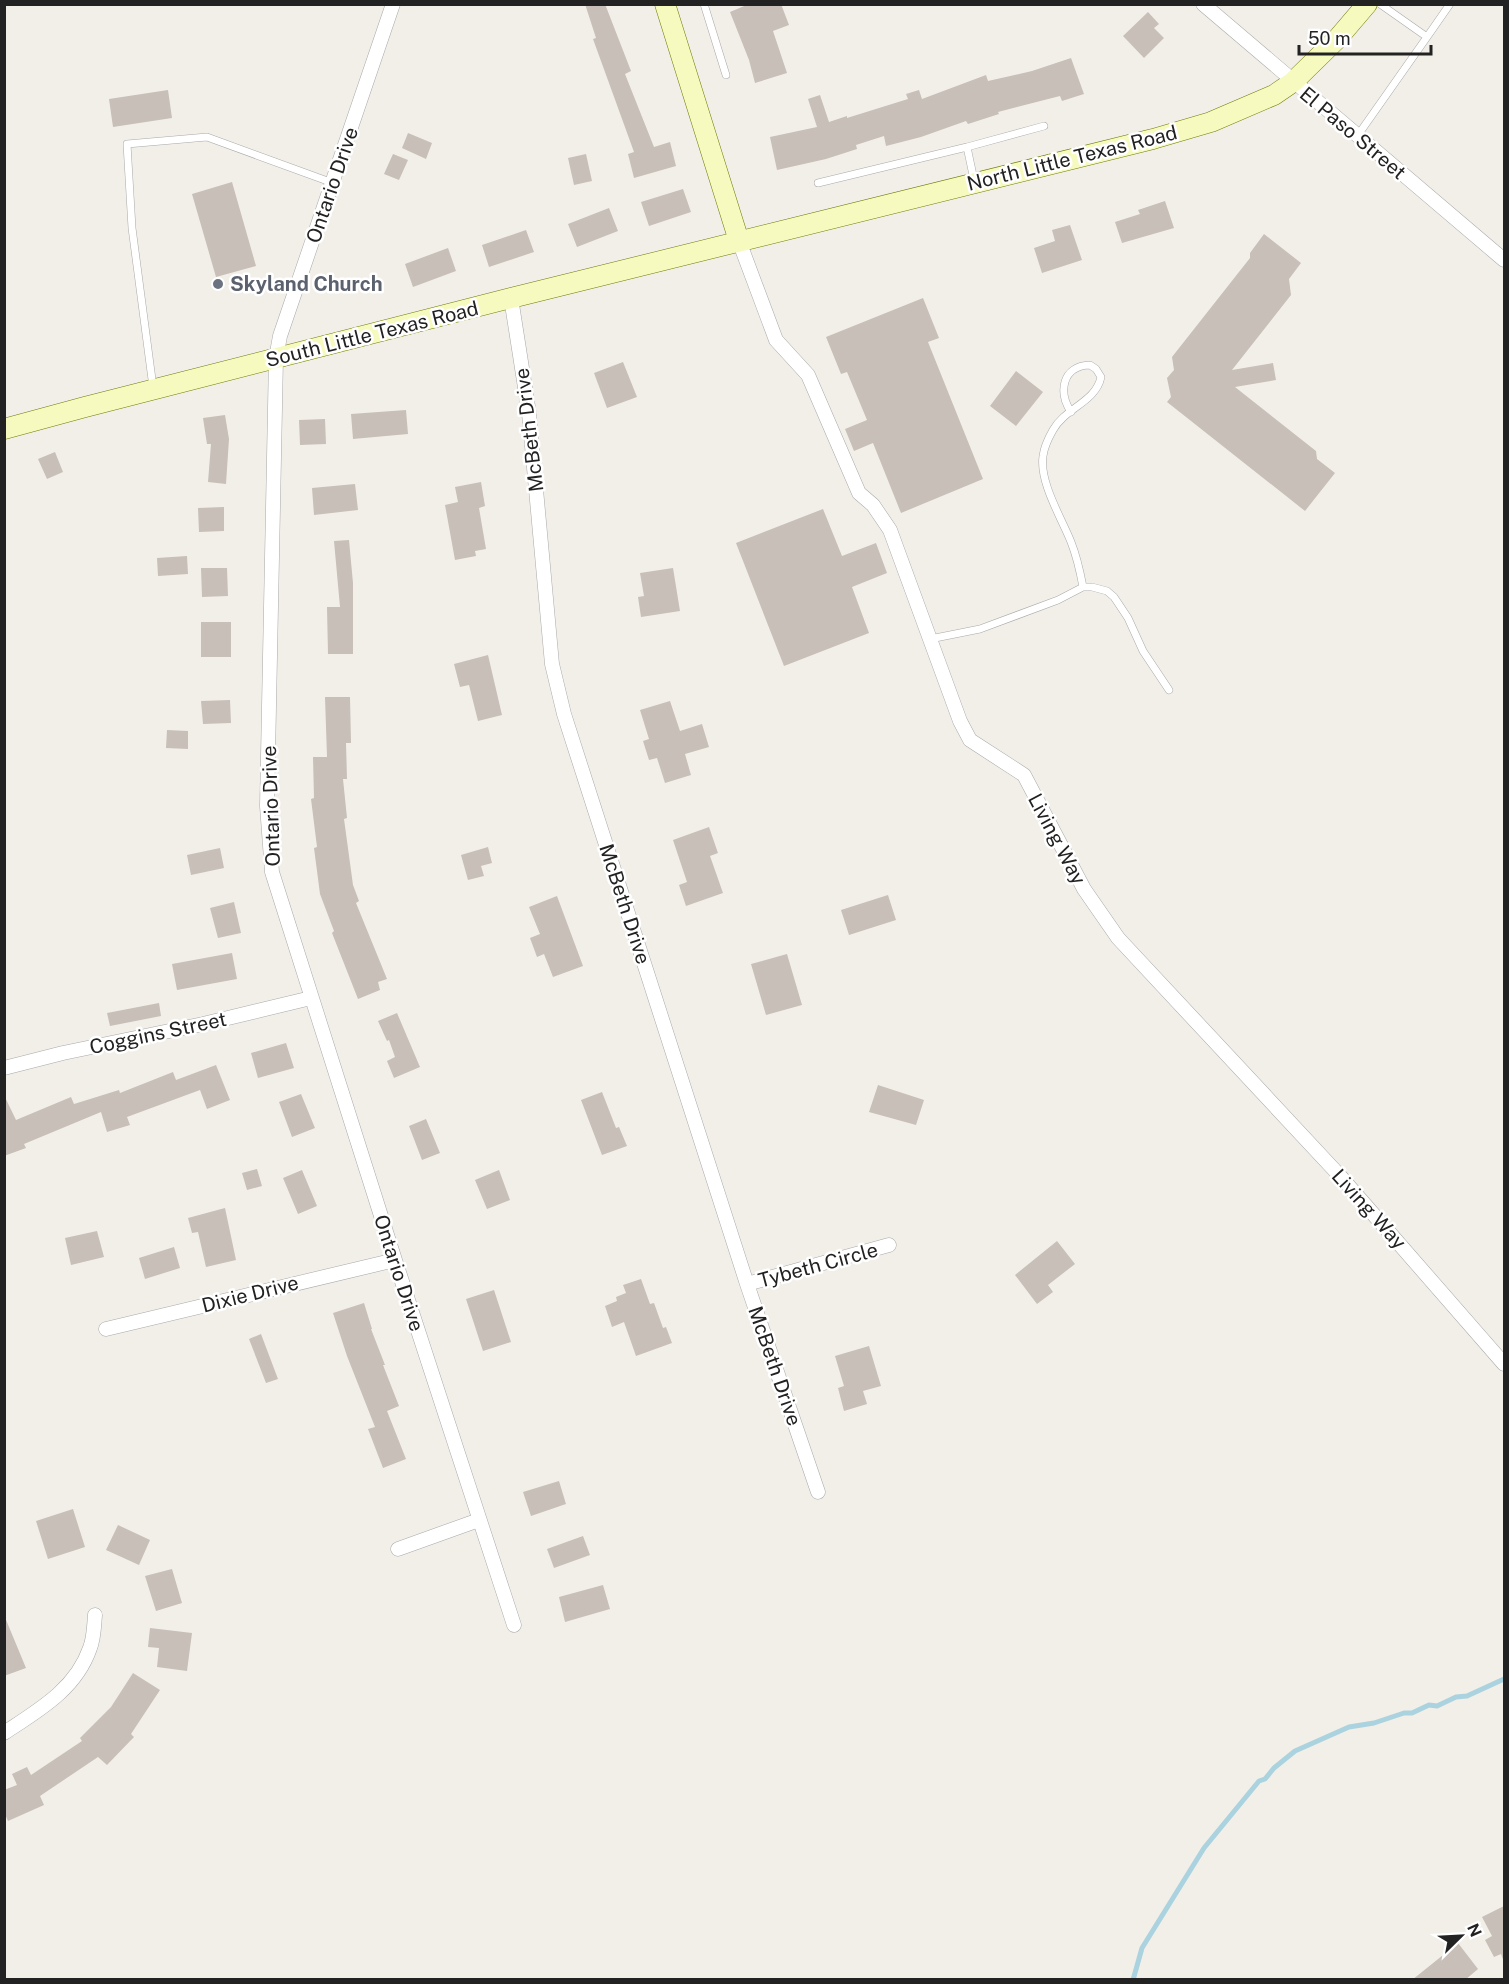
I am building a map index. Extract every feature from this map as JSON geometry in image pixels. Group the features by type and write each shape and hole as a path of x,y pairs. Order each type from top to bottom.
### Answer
{"street":[{"name":"Ontario Drive","path":"393,4 280,336 276,358 267,806 272,872 514,1625"},
{"path":"665,4 739,241"},
{"name":"El Paso Street","path":"1203,4 1504,260"},
{"name":"North Little Texas Road","path":"739,241 1153,139 1211,122 1274,95 1293,82 1338,38 1367,4"},
{"name":"South Little Texas Road","path":"4,429 739,241"},
{"name":"Living Way","path":"739,241 776,340 808,375 859,493 873,504 890,530 960,722 970,740 1023,775 1084,889 1118,938 1340,1176 1504,1364"},
{"name":"McBeth Drive","path":"511,298 529,413 552,664 564,714 747,1284 818,1492"},
{"name":"Coggins Street","path":"4,1068 311,998"},
{"name":"Tybeth Circle","path":"747,1284 890,1245"},
{"name":"Dixie Drive","path":"106,1329 395,1260"},
{"path":"398,1549 479,1520"},
{"path":"4,1733 50,1704 79,1673 91,1646 95,1615"}],"lane":[{"path":"704,4 726,75"},
{"path":"1380,4 1427,37"},
{"path":"1357,136 1450,4"},
{"path":"818,183 1044,126"},
{"path":"153,390 132,228 126,144 207,137 333,183"},
{"path":"966,147 975,183"},
{"path":"1071,412 1062,391 1065,381 1077,368 1090,365 1101,376 1099,386 1071,412 1060,421 1053,430 1043,456 1045,478 1079,563 1083,587"},
{"path":"930,639 980,628 1058,600 1083,587 1101,589 1114,597 1128,618 1143,651 1169,690"}],"building":[{"path":"585,4 605,4 631,71 625,74 654,147 670,142 676,166 634,178 628,154 634,152 593,39 596,38"},
{"path":"749,4 781,4 789,25 773,31 787,73 755,83 749,60 730,12"},
{"path":"1148,12 1159,24 1154,28 1164,38 1144,58 1123,36"},
{"path":"1071,58 1084,94 1062,101 1060,96 998,112 999,114 968,124 966,121 921,137 886,146 884,136 856,145 857,149 826,159 777,170 770,137 817,127 808,99 820,95 829,122 908,99 906,94 919,90 922,99 986,75 988,81 1032,71"},
{"path":"168,90 172,118 113,127 109,99"},
{"path":"408,133 432,143 426,159 402,148"},
{"path":"393,154 408,160 399,180 384,174"},
{"path":"586,154 592,181 574,185 568,158"},
{"path":"232,182 256,266 216,277 192,194"},
{"path":"683,189 691,212 649,226 641,202"},
{"path":"1165,201 1174,228 1122,243 1115,222 1140,214 1138,210"},
{"path":"609,208 618,231 577,247 568,224"},
{"path":"1070,225 1082,260 1042,273 1034,248 1055,241 1052,230"},
{"path":"526,230 534,252 489,267 482,245"},
{"path":"1264,234 1301,263 1289,279 1291,295 1232,370 1273,363 1276,380 1235,387 1316,451 1317,459 1335,473 1305,511 1167,402 1171,397 1167,378 1174,370 1172,357 1250,258 1250,253"},
{"path":"448,248 456,271 413,287 405,264"},
{"path":"923,298 939,338 928,342 983,479 901,513 873,443 854,451 845,429 867,420 847,372 841,374 826,337"},
{"path":"623,362 637,397 607,408 594,373"},
{"path":"1016,371 1043,392 1016,426 990,406"},
{"path":"406,410 408,434 353,439 351,414"},
{"path":"225,415 229,439 226,484 208,482 211,444 207,444 203,418"},
{"path":"325,419 326,444 300,445 299,420"},
{"path":"55,452 63,472 47,479 38,459"},
{"path":"481,482 485,506 479,508 486,549 475,551 476,556 455,560 445,505 458,502 455,487"},
{"path":"355,484 358,510 314,515 312,488"},
{"path":"224,507 224,531 199,532 198,508"},
{"path":"823,509 842,556 876,543 887,573 852,587 869,633 784,666 736,543"},
{"path":"349,540 353,583 353,654 328,654 327,607 340,607 334,541"},
{"path":"187,556 188,574 158,576 157,558"},
{"path":"201,568 227,568 228,596 202,597"},
{"path":"673,568 680,611 641,617 638,597 644,596 640,573"},
{"path":"201,622 231,622 231,657 201,657"},
{"path":"488,655 502,715 478,721 469,685 460,687 454,664"},
{"path":"325,697 350,697 351,743 346,743 347,779 343,779 347,818 344,819 353,885 359,901 356,903 387,979 378,982 380,990 358,999 332,933 334,931 320,894 314,848 317,847 311,799 314,798 313,757 327,757"},
{"path":"230,700 231,723 203,724 201,701"},
{"path":"670,701 680,731 702,724 709,747 685,754 691,775 665,783 657,758 649,760 643,741 649,739 640,710"},
{"path":"167,730 188,731 188,749 166,748"},
{"path":"709,827 718,853 710,856 723,893 686,906 679,885 687,882 673,840"},
{"path":"488,847 492,863 481,866 484,876 468,880 461,855"},
{"path":"220,848 224,868 191,875 187,855"},
{"path":"888,895 896,920 849,935 841,910"},
{"path":"557,896 583,966 553,977 544,954 537,957 530,938 540,934 529,907"},
{"path":"234,902 241,933 218,938 210,908"},
{"path":"232,953 237,979 177,990 172,964"},
{"path":"787,954 802,1005 766,1015 751,964"},
{"path":"159,1003 161,1016 110,1026 107,1013"},
{"path":"397,1013 420,1067 394,1078 387,1061 395,1057 389,1040 387,1041 378,1021"},
{"path":"286,1043 294,1068 258,1078 251,1053"},
{"path":"216,1065 230,1100 207,1109 200,1090 127,1117 130,1125 107,1132 101,1112 24,1144 26,1148 4,1156 4,1095 16,1120 71,1097 74,1104 119,1090 120,1093 173,1072 176,1080"},
{"path":"878,1085 924,1100 916,1125 869,1112"},
{"path":"602,1092 616,1128 619,1127 627,1146 602,1155 581,1100"},
{"path":"301,1094 315,1128 292,1137 279,1102"},
{"path":"426,1119 440,1153 422,1160 409,1126"},
{"path":"257,1169 262,1186 247,1190 242,1173"},
{"path":"302,1170 317,1206 298,1214 283,1178"},
{"path":"499,1170 510,1200 487,1209 475,1180"},
{"path":"225,1208 236,1260 206,1267 198,1232 192,1233 188,1218"},
{"path":"97,1231 104,1257 71,1265 65,1238"},
{"path":"1057,1241 1075,1264 1048,1285 1053,1292 1037,1304 1015,1275"},
{"path":"174,1247 180,1268 145,1279 139,1258"},
{"path":"641,1279 650,1304 654,1303 663,1328 666,1327 672,1343 636,1356 624,1322 612,1327 605,1306 617,1301 616,1297 626,1293 623,1285"},
{"path":"494,1290 511,1342 483,1351 466,1299"},
{"path":"364,1303 385,1365 383,1365 399,1406 387,1411 406,1459 383,1468 368,1429 375,1427 333,1313"},
{"path":"261,1334 278,1379 266,1383 249,1339"},
{"path":"869,1346 881,1386 863,1391 867,1404 844,1411 838,1388 844,1386 835,1356"},
{"path":"559,1481 566,1504 531,1516 523,1492"},
{"path":"73,1509 85,1547 48,1559 36,1521"},
{"path":"118,1525 150,1540 139,1565 106,1550"},
{"path":"583,1536 590,1555 554,1568 547,1549"},
{"path":"172,1569 182,1603 156,1611 145,1576"},
{"path":"603,1585 610,1609 565,1622 559,1597"},
{"path":"4,1615 26,1668 4,1676"},
{"path":"150,1628 192,1633 187,1671 157,1667 159,1648 148,1647"},
{"path":"133,1673 160,1690 131,1734 134,1737 107,1765 98,1757 40,1796 44,1805 8,1821 4,1812 4,1790 17,1785 12,1774 27,1767 31,1775 82,1741 80,1738 111,1707"},
{"path":"1504,1906 1504,1962 1501,1954 1494,1957 1485,1940 1492,1936 1482,1917"},
{"path":"1458,1943 1478,1969 1465,1980 1412,1980"}],"waterway":[{"path":"1133,1980 1142,1948 1204,1848 1259,1781 1265,1779 1274,1768 1295,1751 1349,1727 1412,1713 1429,1705 1437,1706 1456,1697 1467,1696 1504,1679"}],"place":[{"name":"Skyland Church","path":"218,284"}]}
